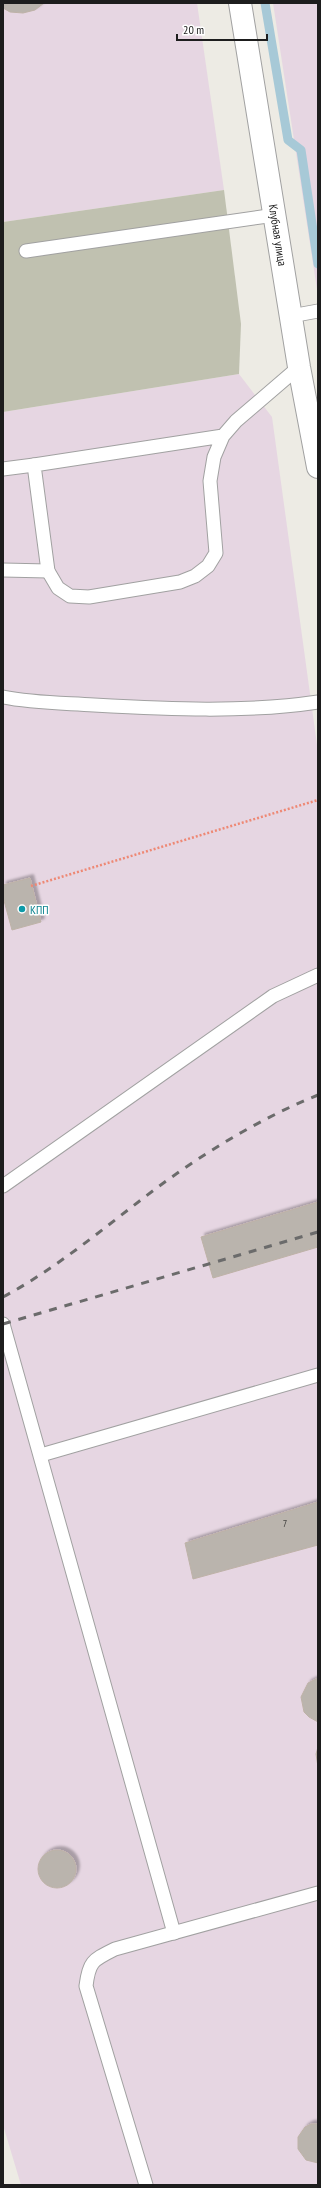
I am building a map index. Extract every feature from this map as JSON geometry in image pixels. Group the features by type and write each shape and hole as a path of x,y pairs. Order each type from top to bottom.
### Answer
{"street":[{"name":"Клубная улица","path":"240,3 299,367 318,467"}],"lane":[{"path":"26,251 274,215"},
{"path":"291,316 318,311"},
{"path":"34,465 48,571 58,588 70,596 88,597 180,582 195,576 208,566 216,552 210,481 214,457 223,436 236,421 299,367"},
{"path":"3,469 223,436"},
{"path":"3,570 48,571"},
{"path":"3,697 76,704 177,708 231,708 318,702"},
{"path":"3,1186 273,996 318,975"},
{"path":"3,1324 174,1932"},
{"path":"41,1455 318,1375"},
{"path":"146,2185 86,1986 88,1968 99,1957 115,1949 318,1893"}],"path":[{"path":"31,886 318,800"}],"shaded area":[{"path":"3,3 197,3 224,190 3,222"},
{"path":"273,3 318,3 318,296"},
{"path":"224,190 241,324 239,374 3,412 3,222"},
{"path":"239,374 272,417 318,752 318,2185 21,2185 3,2125 3,412"}],"building":[{"path":"3,3 44,3 35,10 23,13 10,12 3,8"},
{"name":"КПП","path":"30,878 41,922 12,930 3,897 3,885"},
{"path":"318,1202 318,1247 213,1278 201,1237"},
{"path":"318,1502 318,1545 193,1579 185,1543"},
{"path":"318,1678 318,1722 304,1712 301,1697 308,1683"},
{"path":"318,1747 318,1767 316,1754"},
{"path":"53,1850 61,1850 71,1855 75,1862 75,1876 71,1883 61,1888 53,1888 43,1883 41,1880 38,1873 38,1865 43,1855 46,1853"},
{"path":"311,2124 318,2124 318,2163 306,2160 298,2149 298,2137 305,2127"}],"waterway":[{"path":"265,3 288,140 301,150 318,264"}],"railway":[{"path":"3,1297 63,1259 158,1187 215,1148 276,1114 318,1095"},
{"path":"3,1324 318,1232"}],"place":[{"name":"КПП","path":"22,909"}]}
